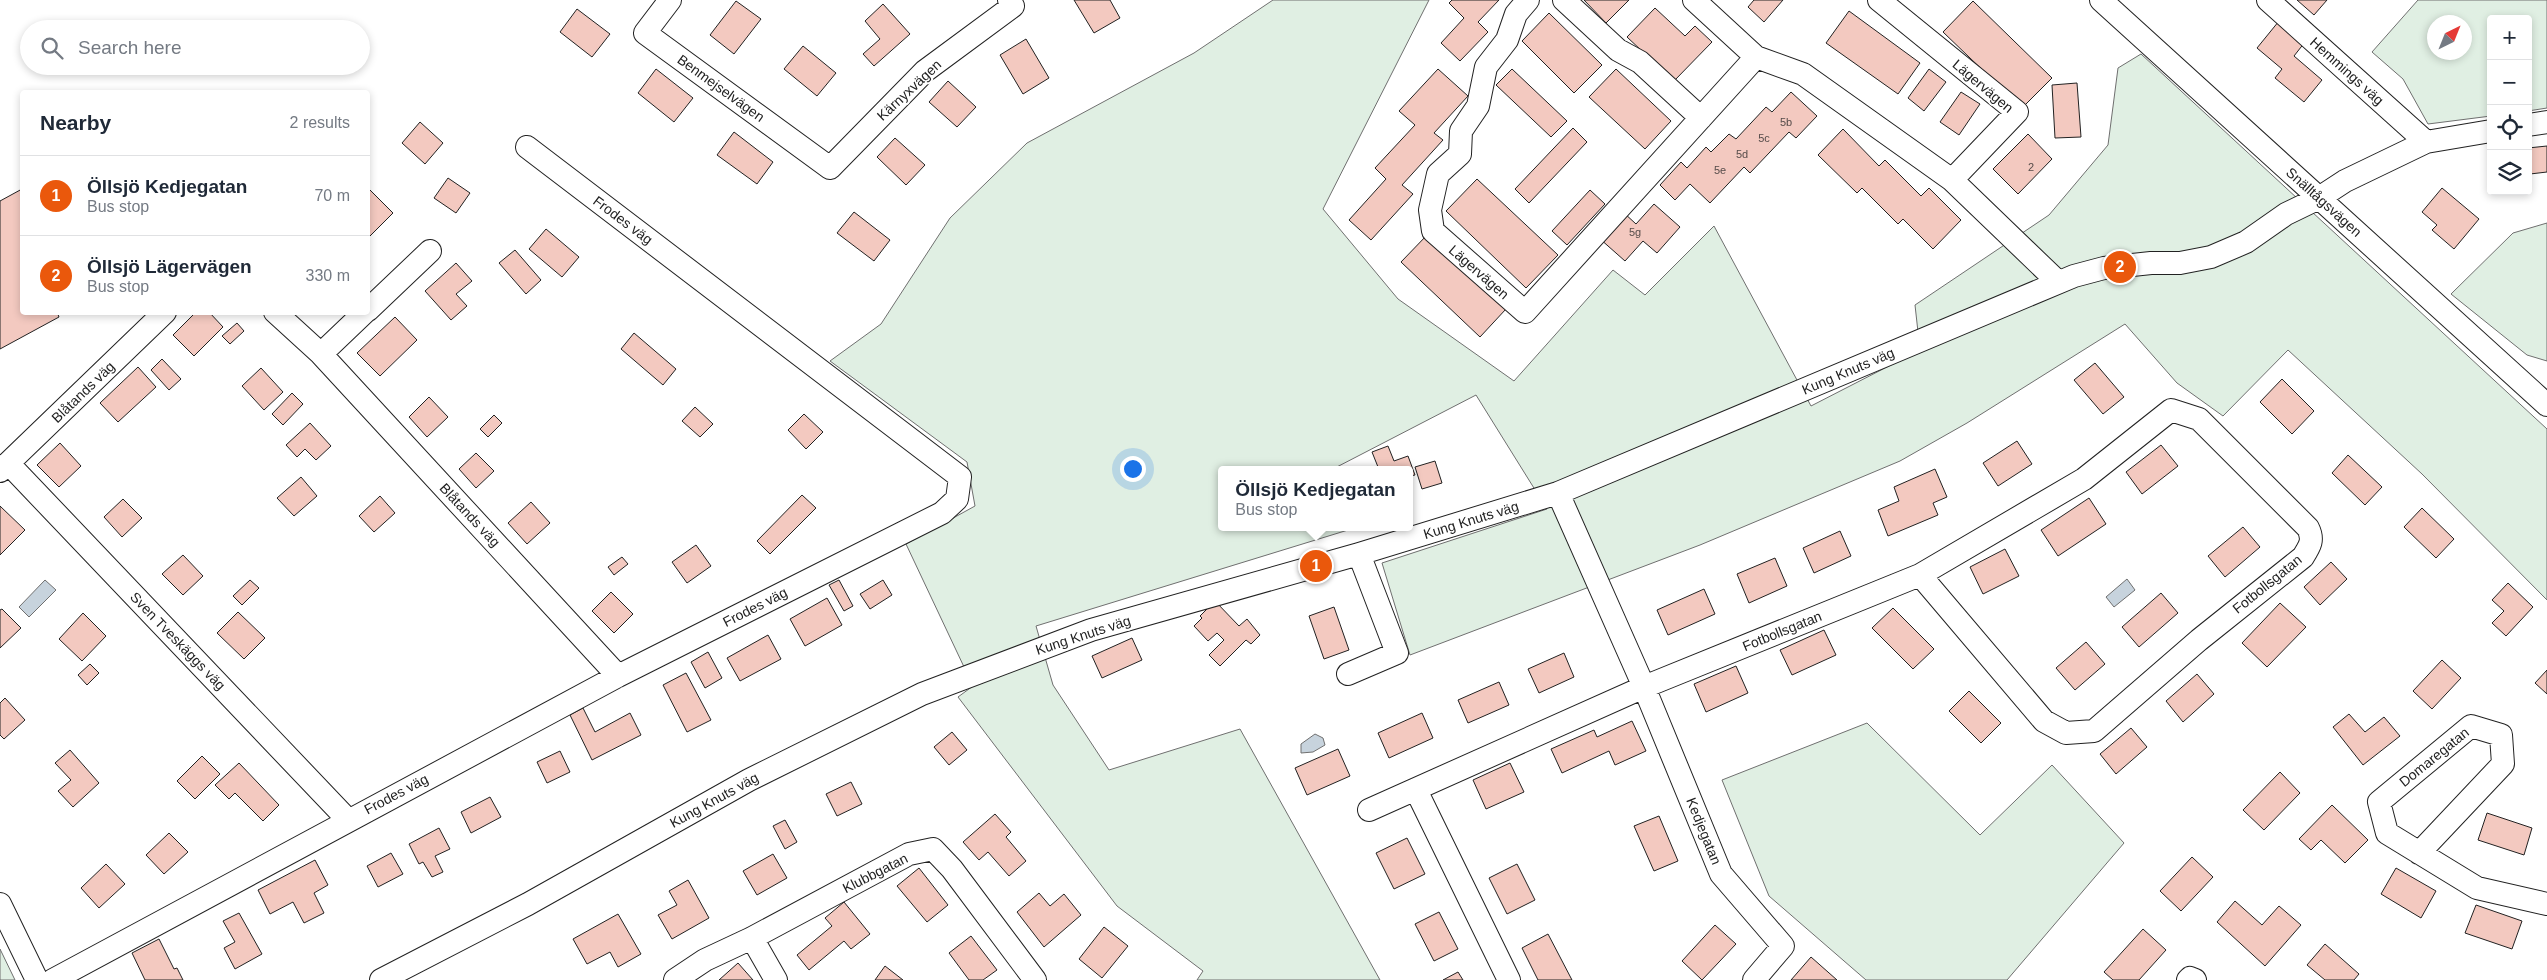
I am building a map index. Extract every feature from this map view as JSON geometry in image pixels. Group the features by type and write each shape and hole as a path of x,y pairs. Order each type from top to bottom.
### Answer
{"street":[{"name":"Benmejselvägen","path":"670,0 645,33 830,168"},
{"name":"Kärnyxvägen","path":"830,168 925,71 1013,6 1009,0"},
{"name":"Lägervägen","path":"1528,0 1516,14 1507,40 1486,67 1478,106 1462,131 1460,154 1438,174 1430,210 1433,231 1525,312 1756,56"},
{"path":"1564,0 1618,50 1640,62 1702,118"},
{"path":"1694,0 1756,56 1802,74 1952,180 2058,282"},
{"name":"Lägervägen","path":"1879,0 2017,112 1952,180"},
{"name":"Snälltågsvägen","path":"2100,0 2547,405"},
{"name":"Hemmings väg","path":"2268,0 2426,142"},
{"path":"2532,124 2547,122"},
{"name":"Kung Knuts väg","path":"380,980 528,904 749,780 922,694 1091,630 1359,554 1558,493 2058,282 2104,268 2151,263 2180,263 2211,256 2246,242 2286,214 2319,198 2344,181 2426,142 2487,132"},
{"name":"Frodes väg","path":"53,980 618,676 942,513 957,499 960,478 527,147"},
{"path":"370,307 430,251"},
{"name":"Blåtands väg","path":"4,467 162,315"},
{"name":"Blåtands väg","path":"278,315 321,354 618,676"},
{"path":"321,354 362,315"},
{"name":"Fotbollsgatan","path":"1644,687 1920,575 2084,479 2171,410 2199,419 2308,528 2312,535 2311,544 2303,557 2199,640 2094,730 2066,733 2044,721 1920,575"},
{"name":"Sven Tveskäggs väg","path":"4,467 348,820"},
{"name":"Kedjegatan","path":"1558,493 1644,687 1721,874 1783,946 1754,980"},
{"path":"1348,674 1396,653 1359,554"},
{"path":"1369,810 1644,687"},
{"name":"Domaregatan","path":"2419,853 2503,764 2500,735 2471,726 2379,802 2387,833 2419,853 2477,888 2547,904"},
{"path":"1416,790 1509,980"},
{"name":"Klubbgatan","path":"675,980 705,960 752,938 909,854 933,849 952,869 1035,980"},
{"path":"0,904 37,980"},
{"path":"752,938 776,980"},
{"path":"2188,980 2190,978 2195,980"}],"green space":[{"path":"1273,0 1429,0 1323,209 1398,299 1514,381 1613,270 1645,295 1714,226 1811,406 1920,350 1915,305 2049,215 2108,145 2118,68 2141,54 2547,429 2547,600 2422,474 2288,350 2223,416 2177,383 2125,324 1967,423 1900,461 1700,545 1410,655 1382,563 1547,509 1476,395 1339,466 1218,466 1218,531 1345,531 1036,626 1053,685 1109,770 1240,729 1380,980 1197,980 1203,971 1117,906 958,697 973,686 906,544 975,506 967,462 830,361 881,324 950,218 1027,143 1194,53"},
{"path":"2418,0 2547,0 2547,108 2532,110 2532,15 2487,15 2487,117 2428,124 2403,79 2372,52"},
{"path":"2547,223 2547,361 2527,355 2451,294 2513,233"},
{"path":"1867,723 1980,835 2052,765 2124,843 2007,980 1866,980 1769,896 1722,780"},
{"path":"0,949 15,980 0,980"}],"shaded area":[{"path":"2127,579 2135,590 2114,607 2106,597"},
{"path":"45,580 56,590 29,617 19,607"},
{"path":"1315,734 1323,738 1325,745 1313,752 1301,753 1301,744"}],"building":[{"path":"1074,0 1110,0 1120,18 1094,33"},
{"path":"1452,0 1499,0 1478,22 1488,32 1460,61 1441,43 1464,18 1449,3"},
{"path":"1584,0 1629,0 1606,23"},
{"path":"1754,0 1783,0 1764,22 1748,7"},
{"path":"2297,0 2327,0 2314,15"},
{"path":"736,1 761,19 734,54 710,35"},
{"path":"1973,1 2052,78 2022,108 1943,32"},
{"path":"883,4 910,34 874,66 863,54 880,39 865,21"},
{"path":"1655,8 1685,36 1695,26 1712,42 1674,81 1627,37"},
{"path":"577,9 610,34 592,57 560,32"},
{"path":"1849,11 1920,63 1898,94 1826,43"},
{"path":"1549,13 1602,65 1574,93 1522,41"},
{"path":"2279,21 2305,42 2294,56 2322,80 2304,102 2275,78 2282,69 2257,48"},
{"path":"1026,39 1049,78 1023,94 1000,55"},
{"path":"803,46 836,73 817,96 784,69"},
{"path":"656,69 693,98 674,122 638,93"},
{"path":"1438,69 1468,96 1434,133 1443,140 1402,185 1413,194 1371,240 1349,220 1386,179 1375,168 1415,125 1399,111"},
{"path":"1512,69 1567,121 1551,137 1496,85"},
{"path":"1616,69 1671,121 1645,149 1589,97"},
{"path":"1929,69 1946,82 1924,111 1908,98"},
{"path":"948,81 976,107 957,127 929,102"},
{"path":"2077,83 2081,137 2055,138 2052,85"},
{"path":"1791,92 1817,116 1796,138 1789,132 1750,173 1744,167 1710,203 1690,184 1675,200 1660,185 1681,162 1687,168 1706,147 1711,152 1729,134 1736,139 1766,107 1772,112"},
{"path":"1961,92 1980,104 1959,135 1940,122"},
{"path":"420,122 443,143 425,164 402,143"},
{"path":"1573,128 1587,142 1529,203 1515,189"},
{"path":"1843,129 1879,166 1885,160 1921,196 1929,188 1961,220 1933,249 1903,219 1898,224 1862,188 1857,193 1818,155"},
{"path":"734,132 773,162 757,184 717,155"},
{"path":"2028,134 2052,159 2018,194 1993,169"},
{"path":"895,138 925,165 906,185 877,157"},
{"path":"2547,146 2547,172 2532,174 2532,148"},
{"path":"448,178 470,193 456,213 434,198"},
{"path":"1477,179 1558,255 1526,288 1446,211"},
{"path":"2442,188 2479,219 2454,249 2432,230 2437,225 2422,212"},
{"path":"20,190 20,315 58,315 59,317 0,349 0,201"},
{"path":"370,190 393,213 370,236"},
{"path":"1590,190 1605,204 1567,245 1552,231"},
{"path":"1654,204 1680,227 1657,253 1643,241 1625,261 1599,238 1623,212 1636,224"},
{"path":"854,212 890,240 874,261 837,233"},
{"path":"546,229 579,257 562,277 529,249"},
{"path":"1428,234 1506,309 1480,337 1401,262"},
{"path":"515,250 541,280 526,294 499,263"},
{"path":"456,263 472,281 456,294 467,306 451,320 425,291"},
{"path":"193,315 212,315 223,327 194,356 173,335"},
{"path":"395,317 417,340 380,376 357,353"},
{"path":"237,323 244,331 230,344 222,336"},
{"path":"634,333 676,369 663,385 621,349"},
{"path":"162,359 181,379 169,390 151,370"},
{"path":"2095,363 2124,397 2103,414 2074,380"},
{"path":"138,367 156,387 118,422 100,403"},
{"path":"261,368 283,392 264,410 242,386"},
{"path":"2282,379 2314,411 2292,434 2260,402"},
{"path":"292,393 303,404 283,425 272,414"},
{"path":"429,397 448,417 427,437 409,417"},
{"path":"695,407 713,424 700,437 682,421"},
{"path":"804,414 823,432 806,449 788,430"},
{"path":"494,415 502,423 488,437 480,429"},
{"path":"310,423 331,446 316,460 305,449 297,457 286,445"},
{"path":"2017,441 2032,464 1998,486 1983,463"},
{"path":"60,443 81,466 59,487 37,465"},
{"path":"2161,445 2178,466 2142,494 2126,472"},
{"path":"1388,446 1394,461 1408,456 1412,466 1378,466 1372,452"},
{"path":"476,453 494,471 476,488 459,469"},
{"path":"2348,455 2382,487 2365,505 2332,473"},
{"path":"1435,461 1442,483 1422,489 1415,467"},
{"path":"1935,469 1947,497 1933,503 1938,515 1888,536 1878,510 1899,501 1894,487"},
{"path":"301,477 317,496 294,516 277,498"},
{"path":"802,495 816,508 770,554 757,541"},
{"path":"380,496 395,513 374,532 359,516"},
{"path":"2089,498 2106,524 2058,556 2041,530"},
{"path":"123,499 142,518 122,537 104,517"},
{"path":"531,502 550,523 527,544 508,523"},
{"path":"0,506 25,530 0,555"},
{"path":"2422,508 2454,539 2436,558 2404,527"},
{"path":"2243,527 2260,547 2225,577 2208,556"},
{"path":"1840,531 1851,556 1814,573 1803,548"},
{"path":"696,545 711,566 687,583 672,562"},
{"path":"2005,549 2019,576 1983,594 1970,567"},
{"path":"183,555 203,576 183,595 162,574"},
{"path":"622,557 628,564 614,575 608,567"},
{"path":"1775,558 1787,586 1749,603 1737,574"},
{"path":"2331,562 2347,579 2320,605 2304,587"},
{"path":"250,580 259,588 242,605 233,596"},
{"path":"839,580 853,606 844,611 829,585"},
{"path":"883,580 892,595 870,609 860,594"},
{"path":"2508,583 2533,607 2506,636 2492,623 2504,611 2492,600"},
{"path":"1704,589 1715,614 1668,635 1657,610"},
{"path":"611,592 633,614 614,633 592,611"},
{"path":"2161,593 2178,613 2139,647 2122,627"},
{"path":"827,598 842,625 805,646 790,619"},
{"path":"1215,601 1239,626 1247,619 1260,635 1251,644 1246,640 1220,666 1209,655 1224,640 1217,633 1208,641 1194,626 1202,618 1200,616"},
{"path":"2280,603 2306,627 2267,667 2242,643"},
{"path":"1334,607 1349,650 1324,659 1309,616"},
{"path":"1893,608 1934,649 1913,669 1872,628"},
{"path":"2,609 21,628 0,648 0,610"},
{"path":"238,612 265,638 244,659 217,633"},
{"path":"83,613 106,636 82,661 59,639"},
{"path":"1824,630 1836,655 1792,675 1780,650"},
{"path":"768,635 781,659 740,681 727,658"},
{"path":"1132,638 1142,660 1102,678 1092,656"},
{"path":"2086,642 2105,664 2075,690 2056,668"},
{"path":"708,652 722,678 705,688 691,662"},
{"path":"1564,653 1574,677 1539,693 1528,669"},
{"path":"2442,660 2461,678 2432,709 2413,691"},
{"path":"90,664 99,673 87,685 78,675"},
{"path":"1736,666 1748,693 1706,712 1694,684"},
{"path":"2547,670 2547,694 2535,683"},
{"path":"686,673 711,720 687,732 663,685"},
{"path":"2197,674 2214,694 2183,722 2166,701"},
{"path":"1499,682 1509,705 1468,723 1458,700"},
{"path":"1969,691 2001,723 1981,743 1949,711"},
{"path":"5,698 25,720 4,739 0,735 0,703"},
{"path":"583,708 595,732 630,713 641,735 592,760 570,715"},
{"path":"1422,713 1433,738 1389,758 1378,733"},
{"path":"2349,714 2365,732 2384,717 2400,736 2363,765 2333,727"},
{"path":"1632,721 1646,751 1615,765 1609,751 1562,773 1551,749 1594,730 1597,737"},
{"path":"2131,728 2147,747 2116,774 2100,754"},
{"path":"952,732 967,750 949,765 934,747"},
{"path":"1338,749 1350,776 1307,795 1295,768"},
{"path":"70,750 99,783 73,807 58,791 71,780 55,763"},
{"path":"560,751 570,772 547,783 537,762"},
{"path":"202,756 220,774 195,799 177,781"},
{"path":"239,763 279,805 263,821 235,793 229,799 215,785"},
{"path":"1510,763 1524,792 1486,809 1473,780"},
{"path":"2280,772 2300,793 2264,830 2243,810"},
{"path":"851,782 862,804 837,816 826,794"},
{"path":"490,797 501,817 471,833 461,812"},
{"path":"2332,805 2368,840 2345,863 2321,840 2311,850 2299,839"},
{"path":"2487,813 2532,828 2524,855 2478,840"},
{"path":"995,814 1011,832 1006,837 1026,861 1009,876 988,852 979,860 963,842"},
{"path":"1659,816 1678,861 1654,871 1634,826"},
{"path":"785,820 797,842 785,849 773,826"},
{"path":"439,828 450,849 435,856 443,872 432,877 423,862 419,864 409,844"},
{"path":"169,833 188,852 164,874 146,855"},
{"path":"1407,838 1425,874 1394,889 1376,853"},
{"path":"391,853 403,874 378,887 367,866"},
{"path":"773,854 787,878 757,895 743,871"},
{"path":"2192,857 2213,877 2181,911 2160,891"},
{"path":"315,860 328,885 314,893 324,913 304,923 293,902 270,914 258,890"},
{"path":"106,864 125,884 99,908 81,888"},
{"path":"1517,864 1535,900 1507,914 1489,878"},
{"path":"919,868 948,905 927,922 897,886"},
{"path":"2396,868 2436,891 2421,918 2381,894"},
{"path":"688,880 709,918 672,939 658,915 677,905 669,891"},
{"path":"1039,893 1050,906 1064,894 1081,915 1044,947 1017,912"},
{"path":"2235,901 2262,925 2279,906 2301,925 2265,966 2217,922"},
{"path":"844,902 870,934 851,949 844,941 809,970 797,955 832,926 825,918"},
{"path":"2476,905 2522,921 2512,949 2465,933"},
{"path":"1439,912 1458,949 1434,961 1415,924"},
{"path":"239,913 262,954 235,969 224,948 235,942 223,921"},
{"path":"618,914 641,954 618,967 610,952 587,964 573,939"},
{"path":"1715,925 1736,944 1702,980 1682,961"},
{"path":"1104,927 1128,946 1102,978 1079,959"},
{"path":"2143,929 2166,950 2139,980 2113,980 2104,972"},
{"path":"1548,934 1572,980 1538,980 1522,948"},
{"path":"971,936 997,970 983,980 969,980 949,953"},
{"path":"159,939 174,969 177,968 183,980 145,980 132,953"},
{"path":"2325,944 2359,974 2354,980 2325,980 2307,965"},
{"path":"1811,957 1837,980 1791,980"},
{"path":"738,963 753,980 719,980"},
{"path":"885,966 903,980 875,980"},
{"path":"1458,972 1463,980 1443,980"}],"place":[{"name":"Öllsjö Lägervägen","path":"2120,267"},
{"name":"Öllsjö Kedjegatan","path":"1316,566"}]}
